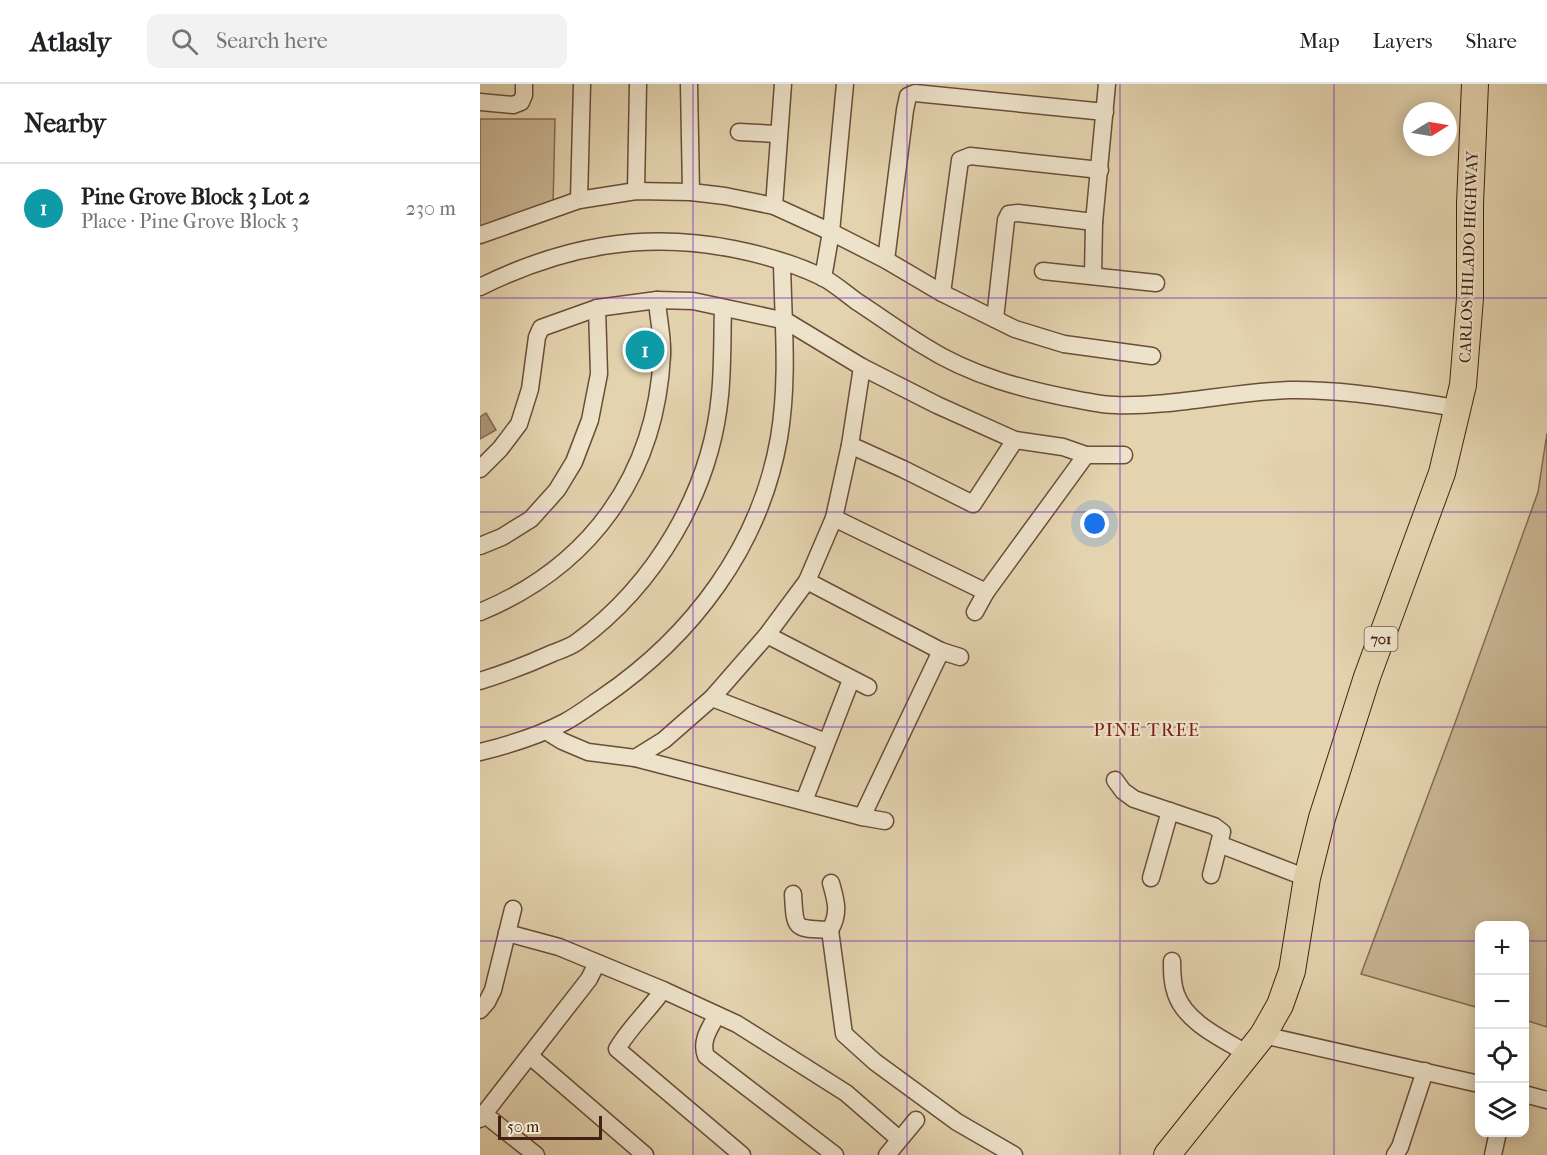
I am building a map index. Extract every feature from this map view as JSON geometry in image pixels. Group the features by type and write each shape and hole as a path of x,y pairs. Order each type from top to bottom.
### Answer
{"main road":[{"name":"CARLOS HILADO HIGHWAY","path":"1167,1155 1255,1045 1280,1005 1292,971 1307,878 1322,818 1367,677 1442,473 1463,386 1470,298 1470,204 1475,84"}],"street":[{"path":"480,102 518,104 524,95 524,84"},
{"path":"579,200 582,84"},
{"path":"636,191 638,84"},
{"path":"690,84 691,192"},
{"path":"774,206 783,84"},
{"path":"823,278 831,232 845,84"},
{"path":"1093,276 1094,222 1107,84"},
{"path":"886,260 908,96 915,93 1105,112"},
{"path":"739,132 778,134"},
{"path":"942,293 960,160 970,156 1100,170"},
{"path":"480,235 579,200 636,191 691,192 774,206 831,232 886,260 942,293 1016,329 1064,344 1152,356"},
{"path":"994,319 1006,220 1009,214 1018,213 1094,222"},
{"path":"480,287 512,271 548,258 614,244 651,240 700,242 762,254 823,278 928,349 990,379 1052,394 1113,405 1168,403 1252,392 1292,390 1364,395 1458,408"},
{"path":"480,752 511,744 567,721 635,675 658,655 705,603 726,574 748,535 771,472 779,439 783,408 786,321 782,262"},
{"path":"1043,271 1156,283"},
{"path":"480,612 550,575 579,549 608,517 636,469 654,413 662,354 657,300"},
{"path":"480,469 500,449 519,424 530,389 537,337 541,328 597,308 657,300 693,301 786,321 862,367 937,405 1015,440 1063,447 1086,455 1124,455"},
{"path":"480,546 502,537 531,519 557,490 574,462 590,420 599,374 597,308"},
{"path":"480,681 576,643 608,616 644,580 676,529 696,490 712,439 720,396 723,309"},
{"path":"635,758 664,740 712,698 767,635 807,581 834,518 850,445 862,367"},
{"path":"850,445 903,468 973,504 1015,440"},
{"path":"975,612 986,592 1086,455"},
{"path":"834,518 986,592"},
{"path":"807,581 941,651 960,657"},
{"path":"767,635 868,687"},
{"path":"862,817 941,651"},
{"path":"804,801 851,680"},
{"path":"712,698 826,742"},
{"path":"546,731 588,752 635,758 885,821"},
{"path":"1115,780 1123,791 1134,799 1215,826 1222,832 1210,875"},
{"path":"1151,878 1170,811"},
{"path":"1220,844 1307,878"},
{"path":"831,883 837,912 831,930 842,1028 847,1038 875,1062 957,1122 1014,1155"},
{"path":"794,894 795,921 798,926 804,929 831,930"},
{"path":"480,1010 493,990 513,909"},
{"path":"507,933 559,947 663,990 737,1024 846,1093 899,1139"},
{"path":"1172,961 1172,977 1176,995 1185,1011 1217,1036 1255,1045 1425,1071 1475,1083"},
{"path":"536,1155 482,1116 589,979 597,963"},
{"path":"663,990 652,1007 617,1048 742,1155"},
{"path":"717,1015 704,1042 703,1050 706,1056 835,1155"},
{"path":"530,1056 645,1155"},
{"path":"1395,1155 1400,1147 1425,1071"},
{"path":"1529,1095 1547,1100"},
{"path":"886,1155 916,1120"},
{"path":"1493,1155 1497,1137"}],"shaded area":[{"path":"480,119 555,119 553,207 487,227 480,226"},
{"path":"486,413 496,430 480,439 480,417"},
{"path":"1547,433 1547,1027 1529,1021 1529,921 1475,921 1475,1007 1361,974 1538,492"}],"place":[{"name":"Pine Grove Block 3 Lot 2","path":"645,350"}],"district":[{"name":"PINE TREE","path":"1147,730"}]}
